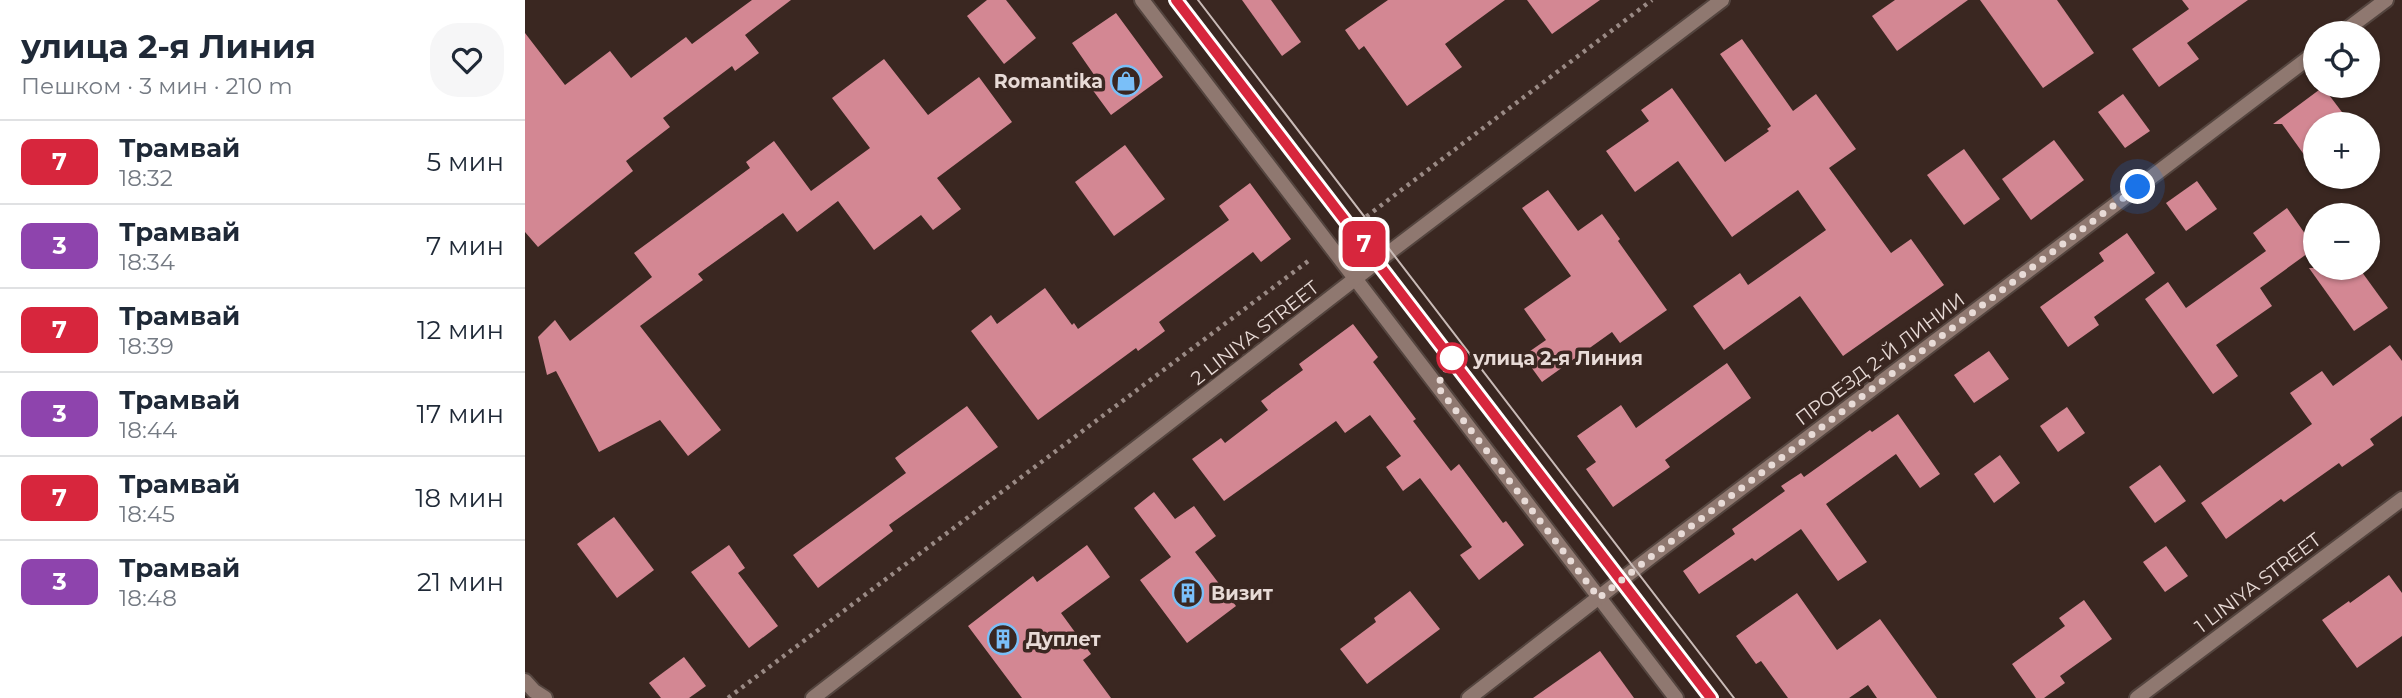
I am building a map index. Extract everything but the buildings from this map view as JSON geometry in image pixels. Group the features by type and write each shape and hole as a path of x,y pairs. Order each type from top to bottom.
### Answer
{"street":[{"path":"1142,0 1676,698"},
{"name":"2 LINIYA STREET","path":"813,698 1722,0"},
{"path":"2358,21 2386,0"},
{"name":"ПРОЕЗД 2-Й ЛИНИИ","path":"1469,698 2303,62"},
{"name":"1 LINIYA STREET","path":"2137,698 2402,499"},
{"path":"525,681 545,698"}],"path":[{"path":"727,698 1652,0"}],"tram line":[{"path":"1176,0 1711,698"},
{"name":"7","path":"1176,0 1711,698"},
{"path":"1198,0 1734,698"}],"place":[{"name":"Romantika","path":"1126,81"},
{"name":"улица 2-я Линия","path":"1452,358"},
{"name":"Визит","path":"1188,593"},
{"name":"Дуплет","path":"1003,639"}],"route":[{"path":"1452,358 1437,386 1599,598 2138,187"}]}
